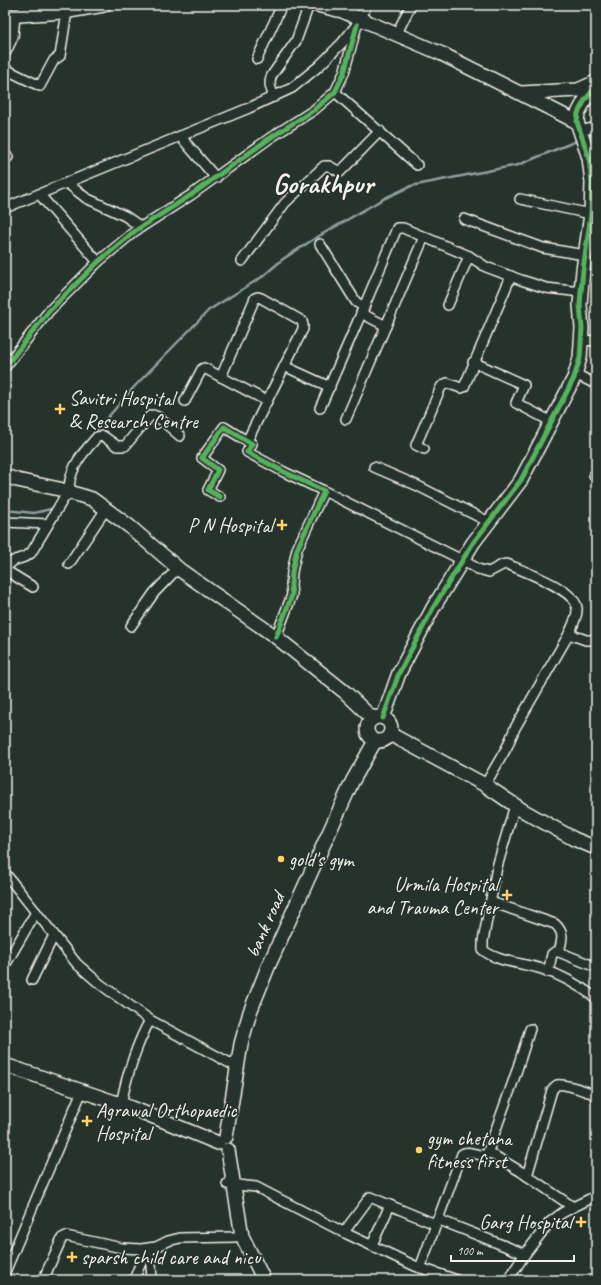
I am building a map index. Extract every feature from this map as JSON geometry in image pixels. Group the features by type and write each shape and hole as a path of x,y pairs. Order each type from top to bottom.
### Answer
{"main road":[{"path":"17,13 67,11 104,5"},
{"path":"317,5 342,11 359,21 396,33 442,54 521,93 580,132"},
{"path":"521,93 578,90 596,82"},
{"path":"5,476 92,499 129,526 178,568 276,638 378,719 389,723 391,730 390,734 385,740 374,741 369,736 367,729 370,722 378,719 399,673 433,608 462,560 473,543 521,480 552,422 575,374 580,358 582,340 580,305 591,214 592,182 592,171 580,132 578,113 585,100 596,87"},
{"path":"390,734 485,785 515,805 574,839 596,848"},
{"name":"bank road","path":"230,1184 224,1145 241,1044 250,1012 268,967 352,782 374,741"},
{"path":"5,1065 120,1104 224,1145"},
{"path":"230,1184 234,1237 254,1280"},
{"path":"230,1184 242,1236 264,1280"}],"street":[{"path":"257,59 282,5"},
{"path":"274,97 269,84 270,80 296,41 308,5"},
{"path":"5,367 49,311 98,262 141,227 216,178 270,138 314,110 335,92 344,73 359,21 366,5"},
{"path":"396,33 411,5"},
{"path":"5,69 40,86 54,60 60,56 67,11"},
{"path":"5,54 13,36 17,13"},
{"path":"5,208 274,97 292,88 319,66 342,43 359,21"},
{"path":"335,92 417,165"},
{"path":"580,132 596,127"},
{"path":"242,261 285,203 326,165 340,172 380,131"},
{"path":"180,136 216,178"},
{"path":"67,183 86,198 124,216 141,227"},
{"path":"39,194 98,262"},
{"path":"520,198 591,214"},
{"path":"464,218 543,248 585,255"},
{"path":"320,408 397,228 403,228 469,256 486,267 511,276 546,288 581,292"},
{"path":"346,419 424,237"},
{"path":"320,244 362,310 386,326"},
{"path":"448,305 469,256"},
{"path":"424,449 416,445 441,387 448,383 461,388 464,387 473,362 511,276"},
{"path":"221,377 255,298 258,297 302,321 303,329 247,441"},
{"path":"582,340 596,341"},
{"path":"473,362 524,385 516,403 552,422"},
{"path":"284,366 330,387"},
{"path":"185,401 202,369 207,368 267,401"},
{"path":"575,374 596,384"},
{"path":"33,587 5,570 12,561 25,557 30,553 64,498 70,492 69,486 73,468 97,437 103,436 117,446 124,446 150,416 153,415 180,436"},
{"path":"220,497 208,490 218,470 202,458 224,427 252,444 247,452 478,569 489,572 507,564 541,577 574,600 577,609 569,634 515,728 485,785"},
{"path":"374,467 416,485 489,522"},
{"path":"276,638 292,595 291,579 297,549 324,491"},
{"path":"69,564 106,509"},
{"path":"5,522 48,524"},
{"path":"131,626 154,593 178,568"},
{"path":"569,634 586,640 596,640"},
{"path":"515,805 499,860 483,941 483,950 488,954 548,972 580,986 596,998"},
{"path":"6,877 77,964 100,984 150,1020 237,1067"},
{"path":"491,902 554,924 561,929 563,939 559,952"},
{"path":"7,962 36,912"},
{"path":"32,980 54,936"},
{"path":"548,972 552,954 555,952 559,952 596,967"},
{"path":"120,1104 126,1077 139,1039 150,1020"},
{"path":"420,1268 436,1221 462,1154 467,1152 483,1156 488,1152 530,1029"},
{"path":"527,1176 552,1090 555,1086 562,1085 592,1093 596,1098"},
{"path":"5,1272 82,1091"},
{"path":"488,1152 573,1207"},
{"path":"230,1184 256,1187 344,1232 438,1277 456,1280"},
{"path":"508,1280 525,1254 550,1222 562,1213 596,1196"},
{"path":"344,1232 368,1198 372,1197 390,1205 525,1254"},
{"path":"372,1245 390,1205"},
{"path":"43,1280 64,1236 122,1248 156,1248 168,1241 180,1238 234,1237"},
{"path":"134,1280 148,1248"},
{"path":"148,1248 152,1280"}],"waterway":[{"path":"587,137 596,133"},
{"path":"74,460 75,455 135,386 209,310 262,277 283,259 314,239 383,199 411,186 518,165 579,140"},
{"path":"5,510 34,513 55,508"}],"cycle path":[{"path":"5,367 49,311 98,262 135,231 191,195 270,138 314,110 335,92 344,73 357,25"},
{"path":"383,718 399,673 433,608 473,543 521,480 574,378 580,358 582,328 580,305 583,270 591,214 592,182 589,158 577,122 578,113 585,100 596,87"},
{"path":"220,497 208,490 218,470 202,458 224,427 252,444 247,452 324,491 297,549 292,572 292,595 276,637"}],"place":[{"name":"Savitri Hospital & Research Centre","path":"60,409"},
{"name":"P N Hospital","path":"282,525"},
{"name":"gold's gym","path":"281,859"},
{"name":"Urmila Hospital and Trauma Center","path":"507,895"},
{"name":"Agrawal Orthopaedic Hospital","path":"87,1121"},
{"name":"gym chetana fitness first","path":"419,1150"},
{"name":"Garg Hospital","path":"581,1222"},
{"name":"sparsh child care and nicu","path":"72,1257"}],"district":[{"name":"Gorakhpur","path":"323,183"}]}
